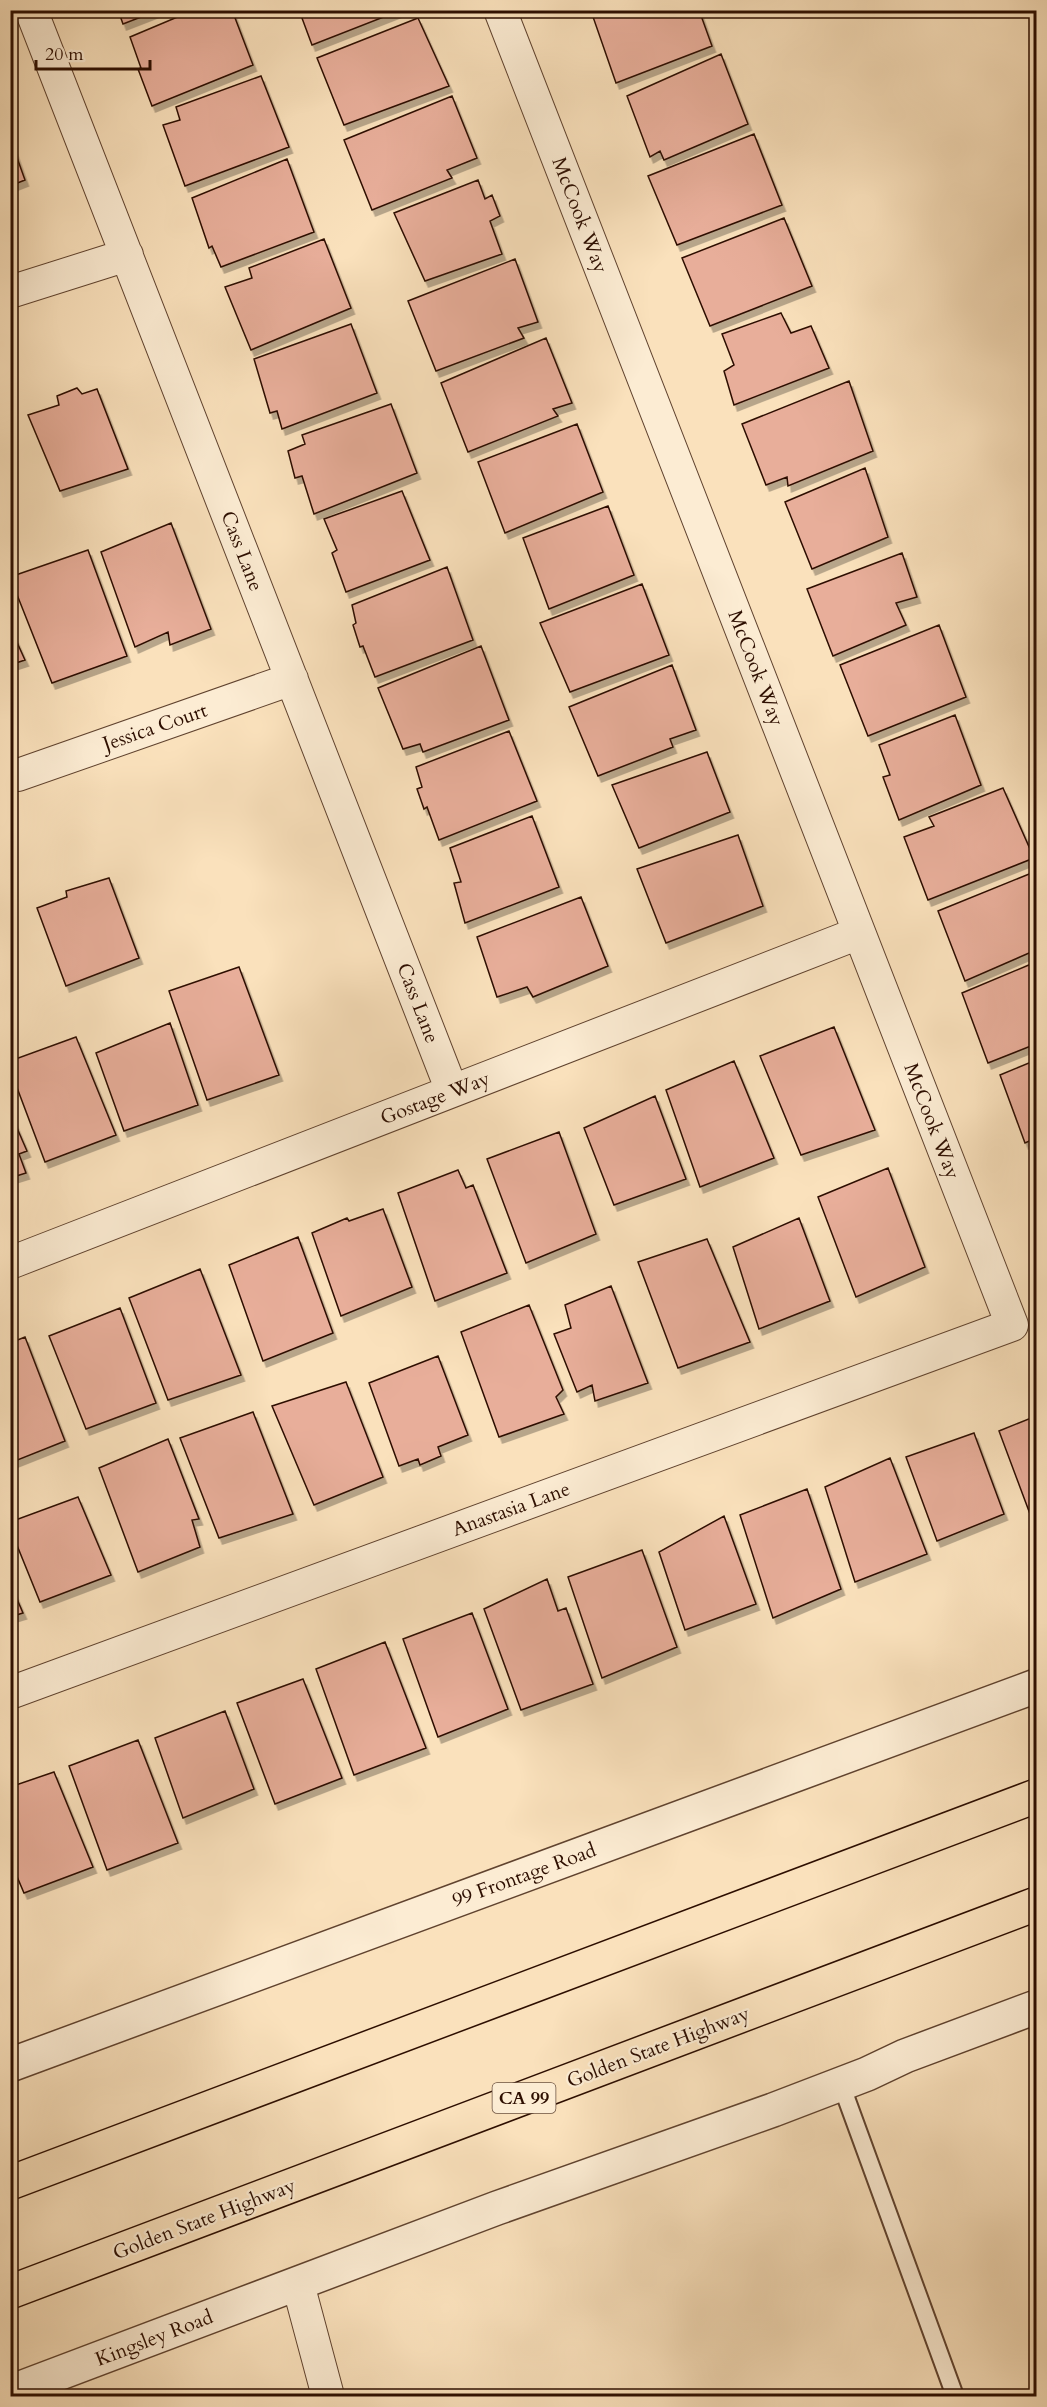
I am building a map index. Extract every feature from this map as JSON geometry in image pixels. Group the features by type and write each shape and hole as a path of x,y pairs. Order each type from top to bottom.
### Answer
{"highway":[{"path":"10,2183 1036,1796"},
{"name":"Golden State Highway","path":"10,2292 1036,1904"}],"street":[{"name":"Cass Lane","path":"31,10 452,1091"},
{"name":"McCook Way","path":"500,10 1012,1325"},
{"path":"10,292 127,255"},
{"name":"Jessica Court","path":"18,775 292,679"},
{"name":"Gostage Way","path":"10,1263 859,933"},
{"name":"Anastasia Lane","path":"10,1693 1012,1325"},
{"name":"99 Frontage Road","path":"10,2065 1036,1686"},
{"path":"328,2397 298,2284 508,2204 841,2084 905,2056 1036,2007"},
{"name":"Kingsley Road","path":"10,2392 298,2284"}],"lane":[{"path":"841,2084 955,2397"}],"building":[{"path":"118,10 159,10 123,24"},
{"path":"194,10 232,10 253,65 152,106 138,69 141,68 130,37"},
{"path":"299,10 399,10 399,11 312,45"},
{"path":"600,10 699,10 712,46 616,83 592,14"},
{"path":"418,18 449,86 344,125 317,58"},
{"path":"721,54 748,124 664,160 660,151 650,157 627,96"},
{"path":"261,76 289,147 185,186 163,125 180,120 176,107"},
{"path":"452,96 477,158 447,170 452,178 372,210 344,140"},
{"path":"754,134 782,205 677,245 648,176"},
{"path":"10,138 25,180 10,186"},
{"path":"287,159 314,232 221,267 212,246 209,248 192,198"},
{"path":"478,180 485,199 492,195 500,216 490,221 502,254 425,281 394,213"},
{"path":"784,218 812,286 710,326 682,258"},
{"path":"324,239 351,308 251,350 225,287 252,278 249,268"},
{"path":"515,259 538,322 518,328 524,338 436,371 408,301"},
{"path":"781,313 791,333 811,326 829,368 734,405 724,371 734,365 722,334"},
{"path":"351,324 377,393 282,429 277,411 270,413 254,359"},
{"path":"546,338 572,403 553,409 558,416 468,452 441,383"},
{"path":"849,381 873,451 788,486 787,477 766,485 742,424"},
{"path":"77,388 82,394 97,389 128,469 60,491 28,415 59,405 57,396"},
{"path":"391,404 417,473 314,514 302,476 295,478 288,451 305,444 302,435"},
{"path":"577,424 603,492 505,533 478,462"},
{"path":"865,468 888,537 812,569 785,502"},
{"path":"402,491 430,560 346,592 332,553 337,550 324,519"},
{"path":"608,506 634,575 549,609 523,538"},
{"path":"171,523 211,629 170,645 168,632 135,647 101,552"},
{"path":"88,550 127,656 52,683 10,577"},
{"path":"902,553 917,597 896,603 906,625 833,656 807,589"},
{"path":"447,567 473,640 375,677 363,646 360,647 353,625 356,623 352,605"},
{"path":"642,584 669,655 570,692 540,623"},
{"path":"939,625 966,697 868,736 840,665"},
{"path":"10,627 25,660 10,665"},
{"path":"481,646 509,720 423,752 420,744 403,749 378,688"},
{"path":"672,665 696,730 670,739 673,747 598,776 569,707"},
{"path":"955,715 981,785 899,820 883,777 890,775 879,745"},
{"path":"509,731 537,801 439,840 427,807 424,809 417,789 422,787 416,767"},
{"path":"707,752 730,812 639,848 612,785"},
{"path":"1003,788 1034,858 928,900 904,837 934,826 929,817"},
{"path":"532,816 559,887 465,923 454,883 461,882 450,848"},
{"path":"738,835 763,906 666,943 637,869"},
{"path":"1034,872 1036,950 965,981 938,911"},
{"path":"109,878 139,958 66,986 37,908 67,897 66,891"},
{"path":"581,897 608,966 533,997 527,987 497,997 477,937"},
{"path":"1036,962 1036,1044 988,1063 962,993"},
{"path":"239,967 279,1075 207,1100 169,991"},
{"path":"170,1023 198,1105 124,1131 96,1053"},
{"path":"834,1027 875,1130 801,1155 760,1056"},
{"path":"76,1037 116,1135 45,1162 10,1069 10,1061"},
{"path":"1036,1060 1036,1138 1025,1143 1000,1075"},
{"path":"734,1061 774,1158 700,1187 666,1090"},
{"path":"655,1096 686,1179 614,1205 584,1128"},
{"path":"10,1112 27,1151 19,1154 26,1173 10,1178"},
{"path":"559,1132 596,1234 526,1263 487,1159"},
{"path":"888,1168 925,1267 856,1297 818,1197"},
{"path":"458,1170 466,1188 473,1185 507,1273 435,1301 398,1193"},
{"path":"383,1209 412,1287 341,1316 312,1233 347,1218 349,1221"},
{"path":"799,1218 830,1301 759,1329 733,1247"},
{"path":"298,1237 333,1333 263,1361 229,1265"},
{"path":"707,1239 750,1342 678,1368 638,1262"},
{"path":"200,1269 241,1375 168,1400 129,1298"},
{"path":"611,1286 648,1383 595,1401 592,1385 577,1392 554,1334 571,1328 565,1305"},
{"path":"529,1305 563,1390 556,1397 564,1414 499,1437 461,1332"},
{"path":"120,1308 156,1403 86,1429 49,1336"},
{"path":"25,1337 65,1441 10,1463 10,1343"},
{"path":"438,1356 468,1435 438,1447 441,1456 420,1465 418,1459 399,1466 369,1383"},
{"path":"346,1382 383,1477 314,1505 272,1406"},
{"path":"253,1412 293,1514 219,1538 180,1438"},
{"path":"1036,1416 1036,1530 999,1431"},
{"path":"974,1433 1004,1514 937,1541 906,1457"},
{"path":"168,1439 199,1519 192,1520 200,1547 138,1572 99,1468"},
{"path":"890,1458 927,1554 855,1582 825,1487"},
{"path":"807,1489 841,1589 773,1618 740,1515"},
{"path":"78,1497 111,1575 40,1602 10,1528 10,1522"},
{"path":"724,1516 756,1604 685,1630 659,1552"},
{"path":"642,1550 677,1647 602,1678 568,1577"},
{"path":"547,1579 558,1611 566,1608 593,1684 521,1710 484,1609"},
{"path":"10,1583 23,1613 10,1617"},
{"path":"472,1613 508,1709 438,1737 403,1639"},
{"path":"385,1642 426,1748 354,1775 316,1669"},
{"path":"303,1679 342,1778 275,1804 237,1703"},
{"path":"225,1711 254,1789 183,1818 155,1738"},
{"path":"138,1740 178,1843 107,1870 69,1766"},
{"path":"54,1772 93,1867 24,1893 10,1860 10,1787"}]}
